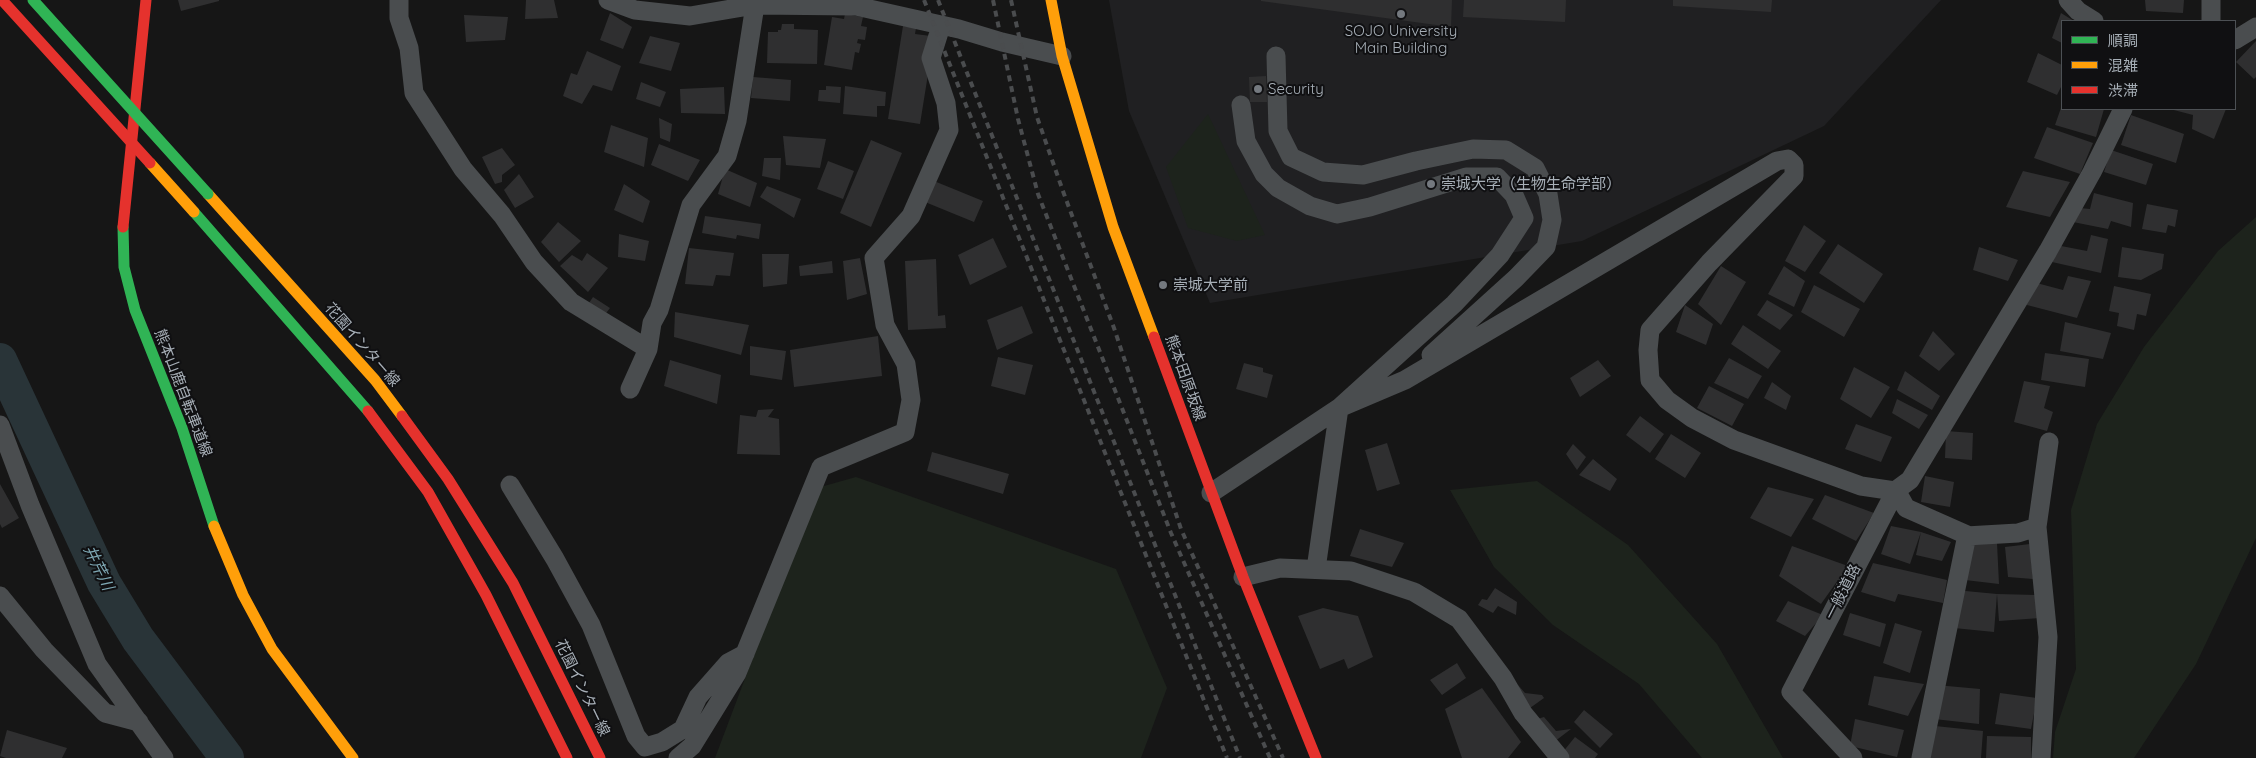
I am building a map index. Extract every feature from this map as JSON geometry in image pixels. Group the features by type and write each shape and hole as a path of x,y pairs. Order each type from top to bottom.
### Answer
{"main road":[{"path":"2,0 358,397 428,492 486,595 567,758"},
{"name":"花園インター線","path":"33,0 376,380 448,479 513,583 600,758"},
{"name":"熊本山鹿自転車道線","path":"146,0 123,227 124,267 135,310 182,428 217,536 243,595 272,649 354,758"},
{"name":"熊本田原坂線","path":"1050,0 1062,56 1113,227 1243,577 1316,758"}],"street":[{"path":"399,0 399,18 409,48 414,93 464,169 502,215 534,262 571,302 648,350"},
{"path":"608,0 635,10 690,16 746,4 856,6 1062,56"},
{"path":"2068,0 2078,11 2092,20"},
{"path":"2211,0 2211,20"},
{"path":"630,389 648,350 652,323 659,310 691,205 727,156 737,121 746,4"},
{"path":"678,758 692,746 737,673 821,467 905,432 911,400 906,364 885,325 874,258 911,216 949,130 946,104 931,58 941,26"},
{"path":"2236,39 2256,27"},
{"path":"1276,56 1278,131 1291,157 1323,172 1362,176 1416,161 1473,149 1506,150 1535,168 1548,194 1552,220 1546,247 1516,278 1405,380"},
{"path":"1211,493 1339,408 1454,304 1500,255 1524,218 1514,195 1498,177 1466,177 1370,207 1337,214 1310,206 1278,188 1264,174 1246,141 1242,105"},
{"path":"1339,408 1405,380 1777,161 1788,159 1794,165 1794,176 1709,262 1650,330 1648,350 1650,380 1667,400 1692,418 1734,440 1861,486 1896,490 1910,480 2048,251 2092,172 2123,110"},
{"path":"1316,568 1339,408"},
{"path":"0,425 30,505 98,664 164,758"},
{"path":"2041,758 2048,637 2037,527 2049,442"},
{"path":"510,485 556,560 591,625 636,736 646,747 662,742 683,729 698,697 728,663 745,654"},
{"path":"1896,490 1906,508 1966,536 2018,533 2037,527"},
{"name":"一般道路","path":"1852,758 1791,692 1896,490"},
{"path":"1921,758 1966,536"},
{"path":"1243,577 1280,568 1316,568 1351,571 1414,592 1459,619 1503,678 1523,713 1560,758"},
{"path":"0,596 44,650 105,713 139,722"}],"shaded area":[{"name":"崇城大学（生物生命学部）","path":"1109,0 1941,0 1824,126 1582,241 1210,303 1129,111"},
{"path":"1208,114 1265,235 1237,241 1188,228 1166,167"},
{"path":"2256,217 2256,538 2196,664 2134,758 2053,758 2055,732 2076,669 2071,510 2097,424 2144,347 2218,251"},
{"path":"856,477 1116,569 1167,688 1141,758 715,758 817,488"},
{"path":"1537,481 1628,545 1717,644 1783,758 1702,758 1639,684 1553,625 1494,567 1450,490"}],"building":[{"path":"178,0 219,0 219,1 181,11"},
{"path":"526,0 554,0 558,18 525,19"},
{"name":"SOJO University Main Building","path":"1452,0 1451,27 1261,1"},
{"path":"1464,0 1566,0 1565,22 1463,17"},
{"path":"1673,0 1772,0 1771,12 1673,6"},
{"path":"2145,0 2184,0 2183,13 2146,11"},
{"path":"610,13 632,27 623,49 600,40"},
{"path":"2061,13 2072,20 2061,20 2061,42 2052,38"},
{"path":"845,14 863,17 861,26 867,27 865,40 858,39 857,43 861,44 859,53 855,52 852,70 824,65 832,17 844,19"},
{"path":"464,15 508,17 505,40 466,42"},
{"path":"782,24 794,24 794,29 818,30 817,64 767,63 768,32 778,32 778,30 781,30"},
{"path":"903,26 916,28 915,34 931,36 929,68 920,124 888,119"},
{"path":"650,36 680,43 671,71 639,63"},
{"path":"2256,41 2256,77 2254,79 2236,62"},
{"path":"587,51 621,66 612,91 593,85 582,104 563,96 571,73 577,75"},
{"path":"2038,53 2061,64 2061,87 2057,95 2027,82"},
{"name":"Security","path":"1266,76 1267,102 1250,102 1249,77"},
{"path":"753,77 791,80 790,101 751,98"},
{"path":"641,82 666,92 660,107 636,99"},
{"path":"826,86 841,87 840,103 818,101 819,90 826,90"},
{"path":"845,86 886,92 885,106 877,106 877,117 843,114"},
{"path":"724,87 725,114 681,113 680,89"},
{"path":"2061,108 2061,110 2104,110 2096,137 2055,125"},
{"path":"2174,110 2226,110 2214,139 2192,129 2193,115"},
{"path":"2131,115 2184,134 2176,163 2121,145"},
{"path":"659,118 672,124 670,142 660,138"},
{"path":"611,125 648,138 644,167 604,152"},
{"path":"2047,127 2093,143 2080,174 2034,158"},
{"path":"783,136 826,139 820,168 786,165"},
{"path":"871,140 902,153 871,227 840,213"},
{"path":"659,144 700,160 688,181 651,165"},
{"path":"502,148 515,165 502,175 502,182 495,184 482,157"},
{"path":"2111,150 2153,164 2146,185 2104,172"},
{"path":"764,158 781,158 780,180 762,176"},
{"path":"828,161 854,171 843,199 817,189"},
{"path":"725,169 757,183 750,207 718,194"},
{"path":"2023,171 2070,182 2050,217 2006,207"},
{"path":"519,174 534,197 515,208 504,190"},
{"path":"934,181 983,201 974,222 925,202"},
{"path":"624,184 650,201 643,223 614,210"},
{"path":"767,186 801,199 794,218 760,197"},
{"path":"2094,193 2133,203 2131,227 2111,221 2108,229 2073,222 2079,208 2090,209"},
{"path":"2147,204 2178,210 2175,227 2168,225 2166,233 2142,229"},
{"path":"705,216 761,224 759,239 737,235 736,239 702,233"},
{"path":"558,222 581,241 559,262 541,242"},
{"path":"1804,225 1826,241 1805,272 1785,261"},
{"path":"619,234 649,241 645,261 618,257"},
{"path":"2091,235 2108,239 2101,273 2052,262 2056,245 2087,251"},
{"path":"993,238 1007,267 970,285 958,255"},
{"path":"1838,244 1883,274 1864,303 1819,273"},
{"path":"1979,247 2018,260 2008,281 1973,270"},
{"path":"2122,247 2164,254 2162,269 2141,280 2118,277"},
{"path":"689,248 734,253 730,276 716,275 713,286 685,284"},
{"path":"587,253 608,268 588,292 560,266 572,255 582,261"},
{"path":"762,254 789,254 787,284 763,287"},
{"path":"860,258 867,294 847,300 843,261"},
{"path":"936,259 938,316 945,315 946,328 908,330 905,261"},
{"path":"832,261 833,273 800,276 799,266"},
{"path":"1721,266 1746,282 1721,325 1698,304"},
{"path":"1784,266 1805,281 1794,307 1768,294"},
{"path":"2068,276 2091,281 2077,318 2027,305 2029,281 2063,290"},
{"path":"1814,285 1860,309 1844,337 1801,312"},
{"path":"2114,286 2151,294 2146,316 2137,314 2134,330 2117,326 2119,313 2109,311"},
{"path":"593,297 610,308 603,317 587,306"},
{"path":"1767,300 1793,315 1780,330 1757,315"},
{"path":"1685,305 1713,324 1706,345 1676,332"},
{"path":"1022,306 1033,333 997,350 987,320"},
{"path":"675,312 749,325 741,355 674,337"},
{"path":"2065,322 2111,333 2103,359 2060,351"},
{"path":"1743,325 1781,351 1768,369 1731,344"},
{"path":"1933,331 1955,354 1939,371 1919,356"},
{"path":"878,336 882,376 794,387 790,350"},
{"path":"750,346 786,351 782,380 750,375"},
{"path":"2045,353 2089,359 2085,387 2041,380"},
{"path":"998,357 1033,365 1025,395 991,386"},
{"path":"1729,358 1762,376 1748,399 1714,383"},
{"path":"670,360 721,375 717,404 664,386"},
{"path":"1598,360 1611,376 1580,397 1570,378"},
{"path":"1244,363 1263,368 1263,372 1273,375 1267,398 1236,389"},
{"path":"1854,367 1890,387 1871,418 1840,399"},
{"path":"1905,371 1940,396 1932,410 1897,390"},
{"path":"2024,381 2050,386 2044,408 2053,412 2047,431 2014,422"},
{"path":"1772,382 1791,396 1786,410 1764,398"},
{"path":"1709,386 1744,404 1732,426 1697,408"},
{"path":"1897,399 1928,415 1919,429 1892,413"},
{"path":"774,409 768,417 779,419 780,455 737,454 740,415 756,417 758,410"},
{"path":"1640,416 1664,434 1650,453 1626,435"},
{"path":"1856,424 1892,437 1881,462 1845,449"},
{"path":"1946,431 1973,433 1972,460 1945,458"},
{"path":"1671,434 1701,453 1685,478 1655,459"},
{"path":"1387,443 1400,484 1377,491 1365,450"},
{"path":"1573,444 1586,457 1577,470 1566,454"},
{"path":"932,452 1009,474 1003,494 927,471"},
{"path":"1593,459 1617,479 1610,491 1579,475"},
{"path":"1925,476 1954,482 1950,507 1921,502"},
{"path":"0,484 19,518 2,528 0,524"},
{"path":"1768,487 1814,499 1791,537 1750,518"},
{"path":"1825,495 1874,513 1856,541 1812,519"},
{"path":"1891,526 1921,532 1910,564 1881,554"},
{"path":"1360,529 1404,543 1392,567 1350,556"},
{"path":"1921,532 1951,542 1942,561 1916,555"},
{"path":"1965,543 1997,543 1999,584 1965,580"},
{"path":"2030,544 2033,579 2008,577 2005,547"},
{"path":"1792,546 1848,566 1821,604 1779,576"},
{"path":"1873,563 1947,580 1943,603 1898,594 1895,602 1861,592"},
{"path":"1495,588 1517,602 1516,615 1498,606 1493,613 1478,605 1482,599 1487,600"},
{"path":"1955,590 1997,594 1994,632 1954,628"},
{"path":"1997,594 2036,595 2040,618 1999,621"},
{"path":"1788,601 1823,615 1805,636 1776,621"},
{"path":"1323,608 1358,616 1373,657 1348,669 1344,659 1320,669 1298,616"},
{"path":"1850,613 1886,624 1880,647 1843,635"},
{"path":"1895,623 1922,631 1910,673 1883,663"},
{"path":"1457,663 1466,678 1442,695 1430,680"},
{"path":"1874,676 1924,684 1908,716 1868,705"},
{"path":"1518,685 1525,693 1542,695 1544,698 1523,713"},
{"path":"1936,685 1980,689 1979,724 1934,719"},
{"path":"1482,688 1521,742 1508,758 1462,758 1445,709"},
{"path":"2000,693 2037,698 2031,729 1995,724"},
{"path":"1584,710 1613,734 1600,748 1574,722"},
{"path":"1544,717 1556,731 1571,729 1550,745 1530,721"},
{"path":"1855,719 1904,730 1897,757 1850,746"},
{"path":"1935,726 1983,731 1981,758 1930,758"},
{"path":"7,730 67,748 62,758 6,758 0,756"},
{"path":"1987,736 2031,737 2031,758 1986,758"},
{"path":"1575,737 1598,754 1595,758 1569,758 1562,753"}],"waterway":[{"name":"井芹川","path":"0,360 104,583 138,639 227,758"}],"railway":[{"path":"924,0 1227,758"},
{"path":"938,0 1240,758"},
{"path":"993,0 1018,119 1038,194 1171,533 1270,758"},
{"path":"1011,0 1037,117 1114,328 1181,529 1283,758"}],"traffic: fast":[{"path":"33,0 208,194"},
{"path":"194,212 368,411"},
{"path":"123,227 124,267 135,310 182,428 214,526"}],"traffic: slow":[{"path":"1051,0 1062,56 1113,227 1154,337"},
{"path":"150,163 194,212"},
{"path":"208,194 375,380 402,416"},
{"path":"214,526 243,595 272,649 353,758"}],"traffic: jam":[{"path":"2,0 150,163"},
{"path":"123,227 146,0"},
{"path":"1154,337 1243,577 1316,758"},
{"path":"368,411 428,492 486,595 567,758"},
{"path":"402,416 448,479 513,583 600,758"}],"place":[{"name":"SOJO University Main Building","path":"1401,14"},
{"name":"Security","path":"1258,89"},
{"name":"崇城大学（生物生命学部）","path":"1431,184"},
{"name":"崇城大学前","path":"1163,285"}]}
